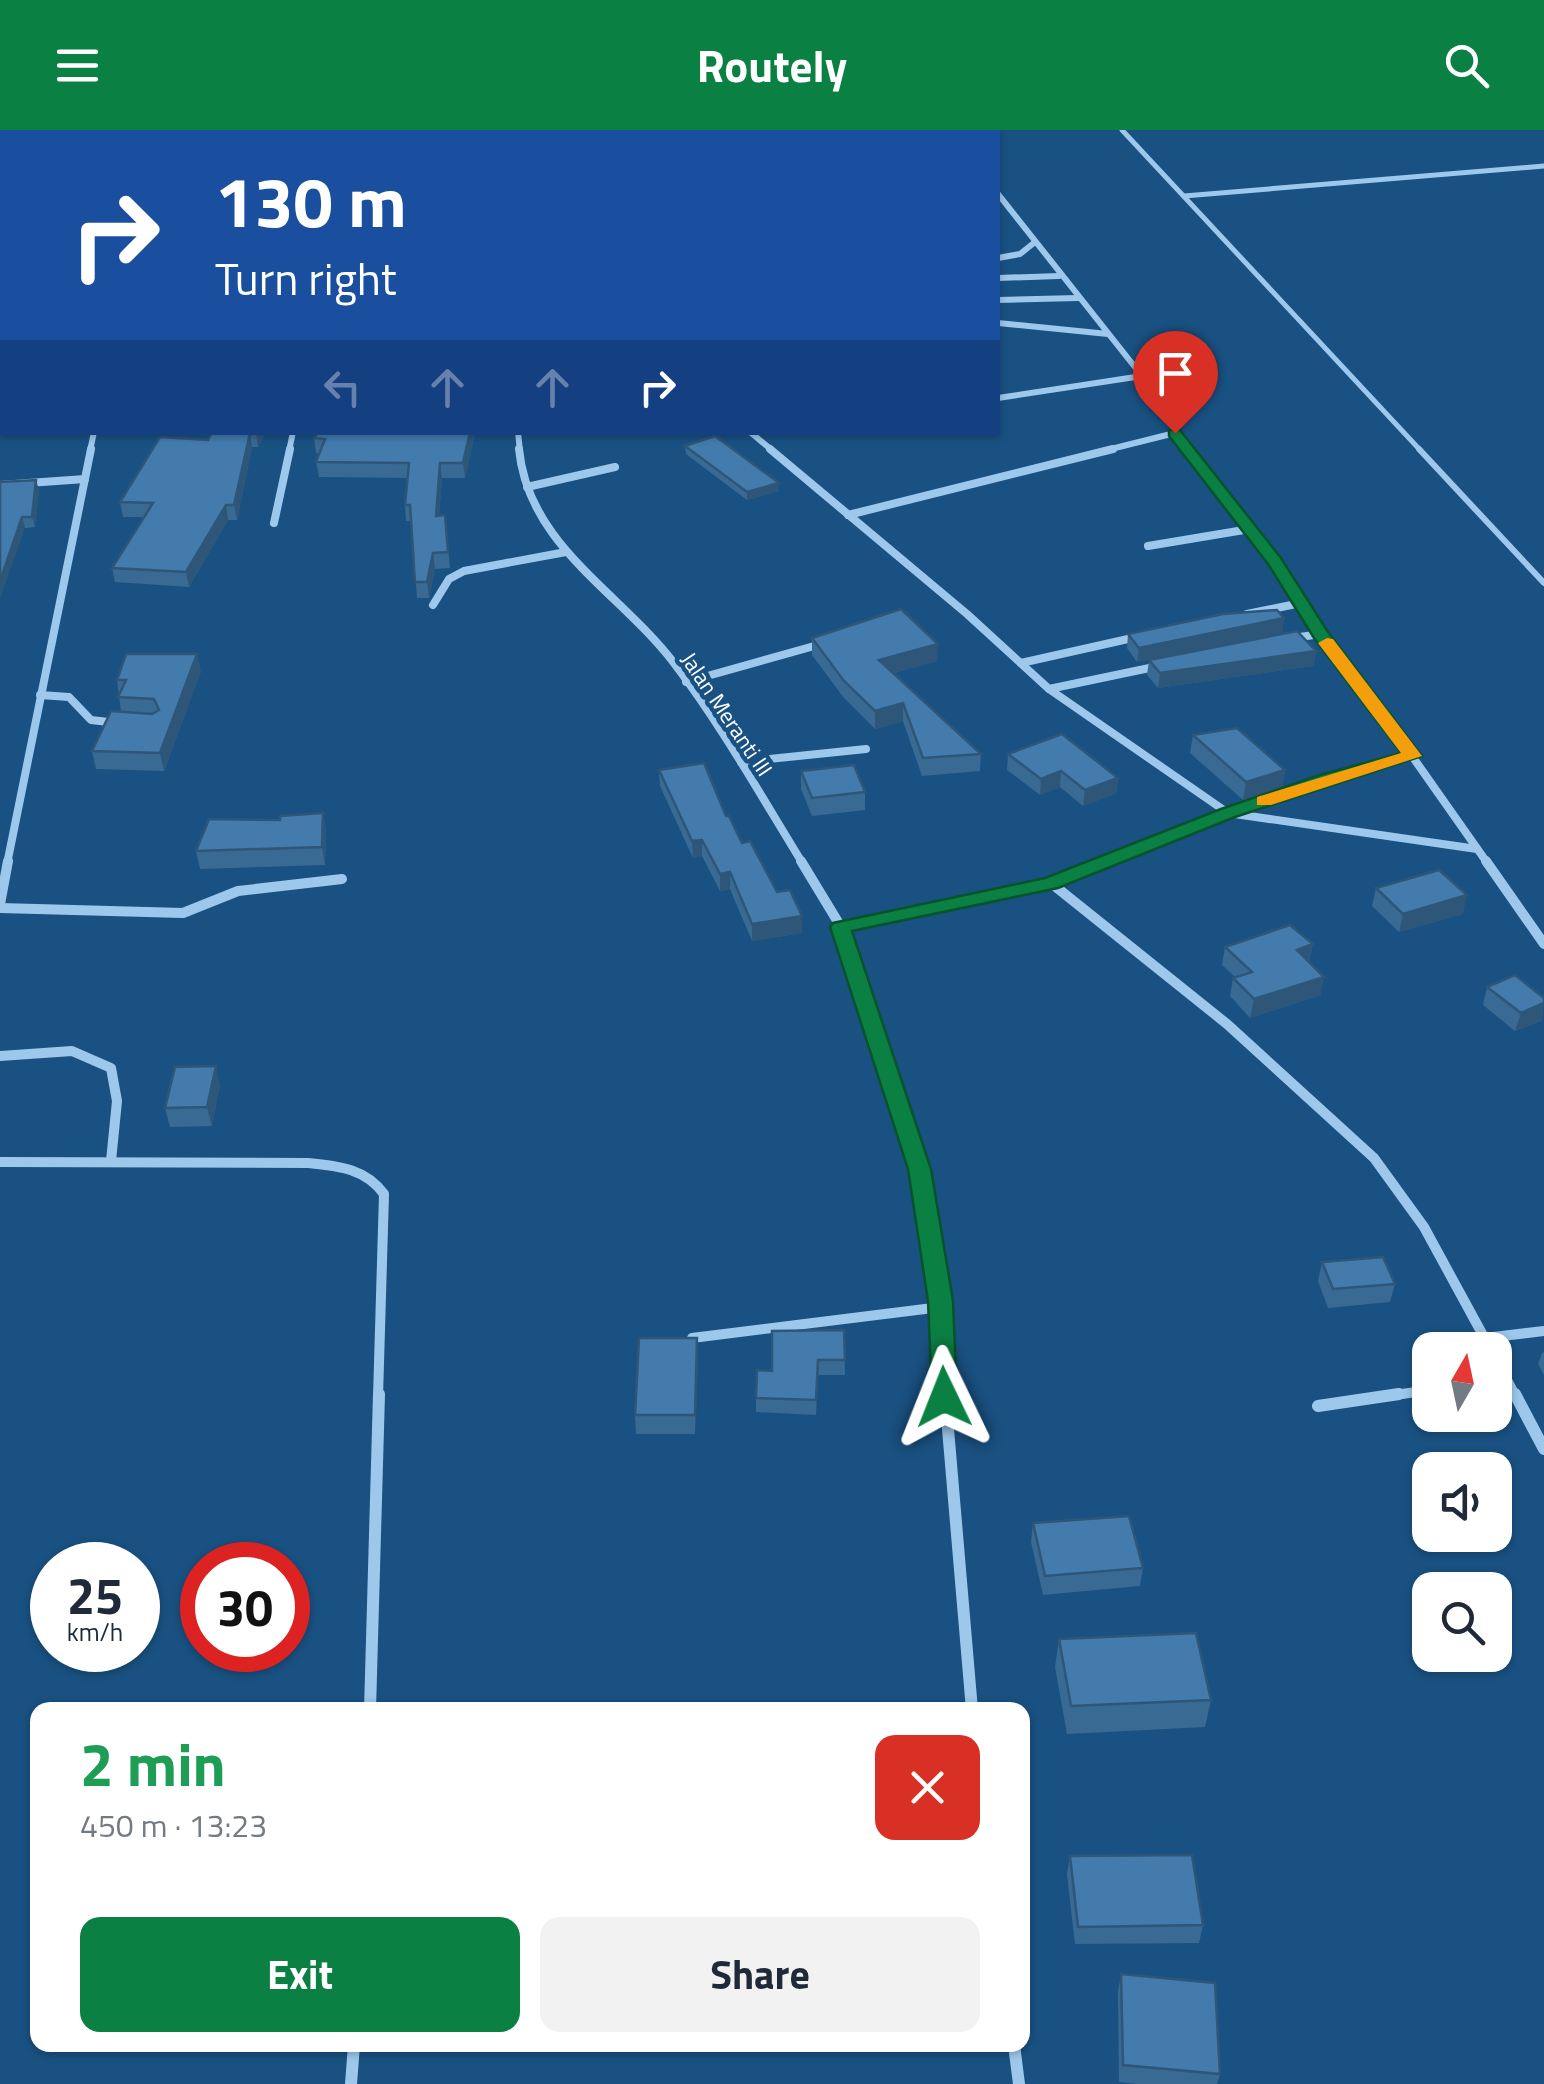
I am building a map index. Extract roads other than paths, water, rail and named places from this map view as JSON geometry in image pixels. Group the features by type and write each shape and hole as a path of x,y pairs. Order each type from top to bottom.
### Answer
{"street":[{"path":"1000,197 1142,376 1175,433 1250,529 1320,634 1412,756 1544,944"},
{"path":"1000,258 1020,254 1035,242"},
{"path":"1000,278 1060,276"},
{"path":"1000,300 1078,298"},
{"path":"1000,323 1108,334"},
{"path":"1000,398 1142,376"},
{"path":"848,515 1175,433"},
{"path":"93,435 0,906 183,913 248,888 342,879"},
{"path":"274,522 291,435"},
{"name":"Jalan Meranti III","path":"518,435 518,468 566,552 671,659 740,762 841,927 920,1169 940,1307 960,1606 971,1702"},
{"path":"754,435 1050,690 1228,813 1477,849"},
{"path":"526,487 616,466"},
{"path":"0,485 85,479"},
{"path":"1148,546 1250,529"},
{"path":"433,605 449,579 464,571 566,552"},
{"path":"1234,616 1301,603"},
{"path":"1021,663 1147,634"},
{"path":"1286,639 1320,634"},
{"path":"686,682 830,642"},
{"path":"1050,690 1164,665"},
{"path":"40,695 69,697 91,720 138,724"},
{"path":"740,762 866,749"},
{"path":"841,927 1051,883 1228,813 1327,779 1412,756"},
{"path":"1051,883 1227,1024 1374,1158 1424,1227 1481,1332"},
{"path":"0,1056 80,1052 94,1054 111,1068 117,1101 111,1161"},
{"path":"0,1162 308,1162 374,1176 384,1194 370,1702"},
{"path":"692,1338 940,1307"},
{"path":"1512,1338 1544,1331"},
{"path":"1318,1406 1412,1393"},
{"path":"1512,1397 1544,1448"},
{"path":"352,2084 354,2052"},
{"path":"1015,2052 1018,2084"}],"lane":[{"path":"1122,130 1544,583"},
{"path":"1184,196 1544,166"}]}
